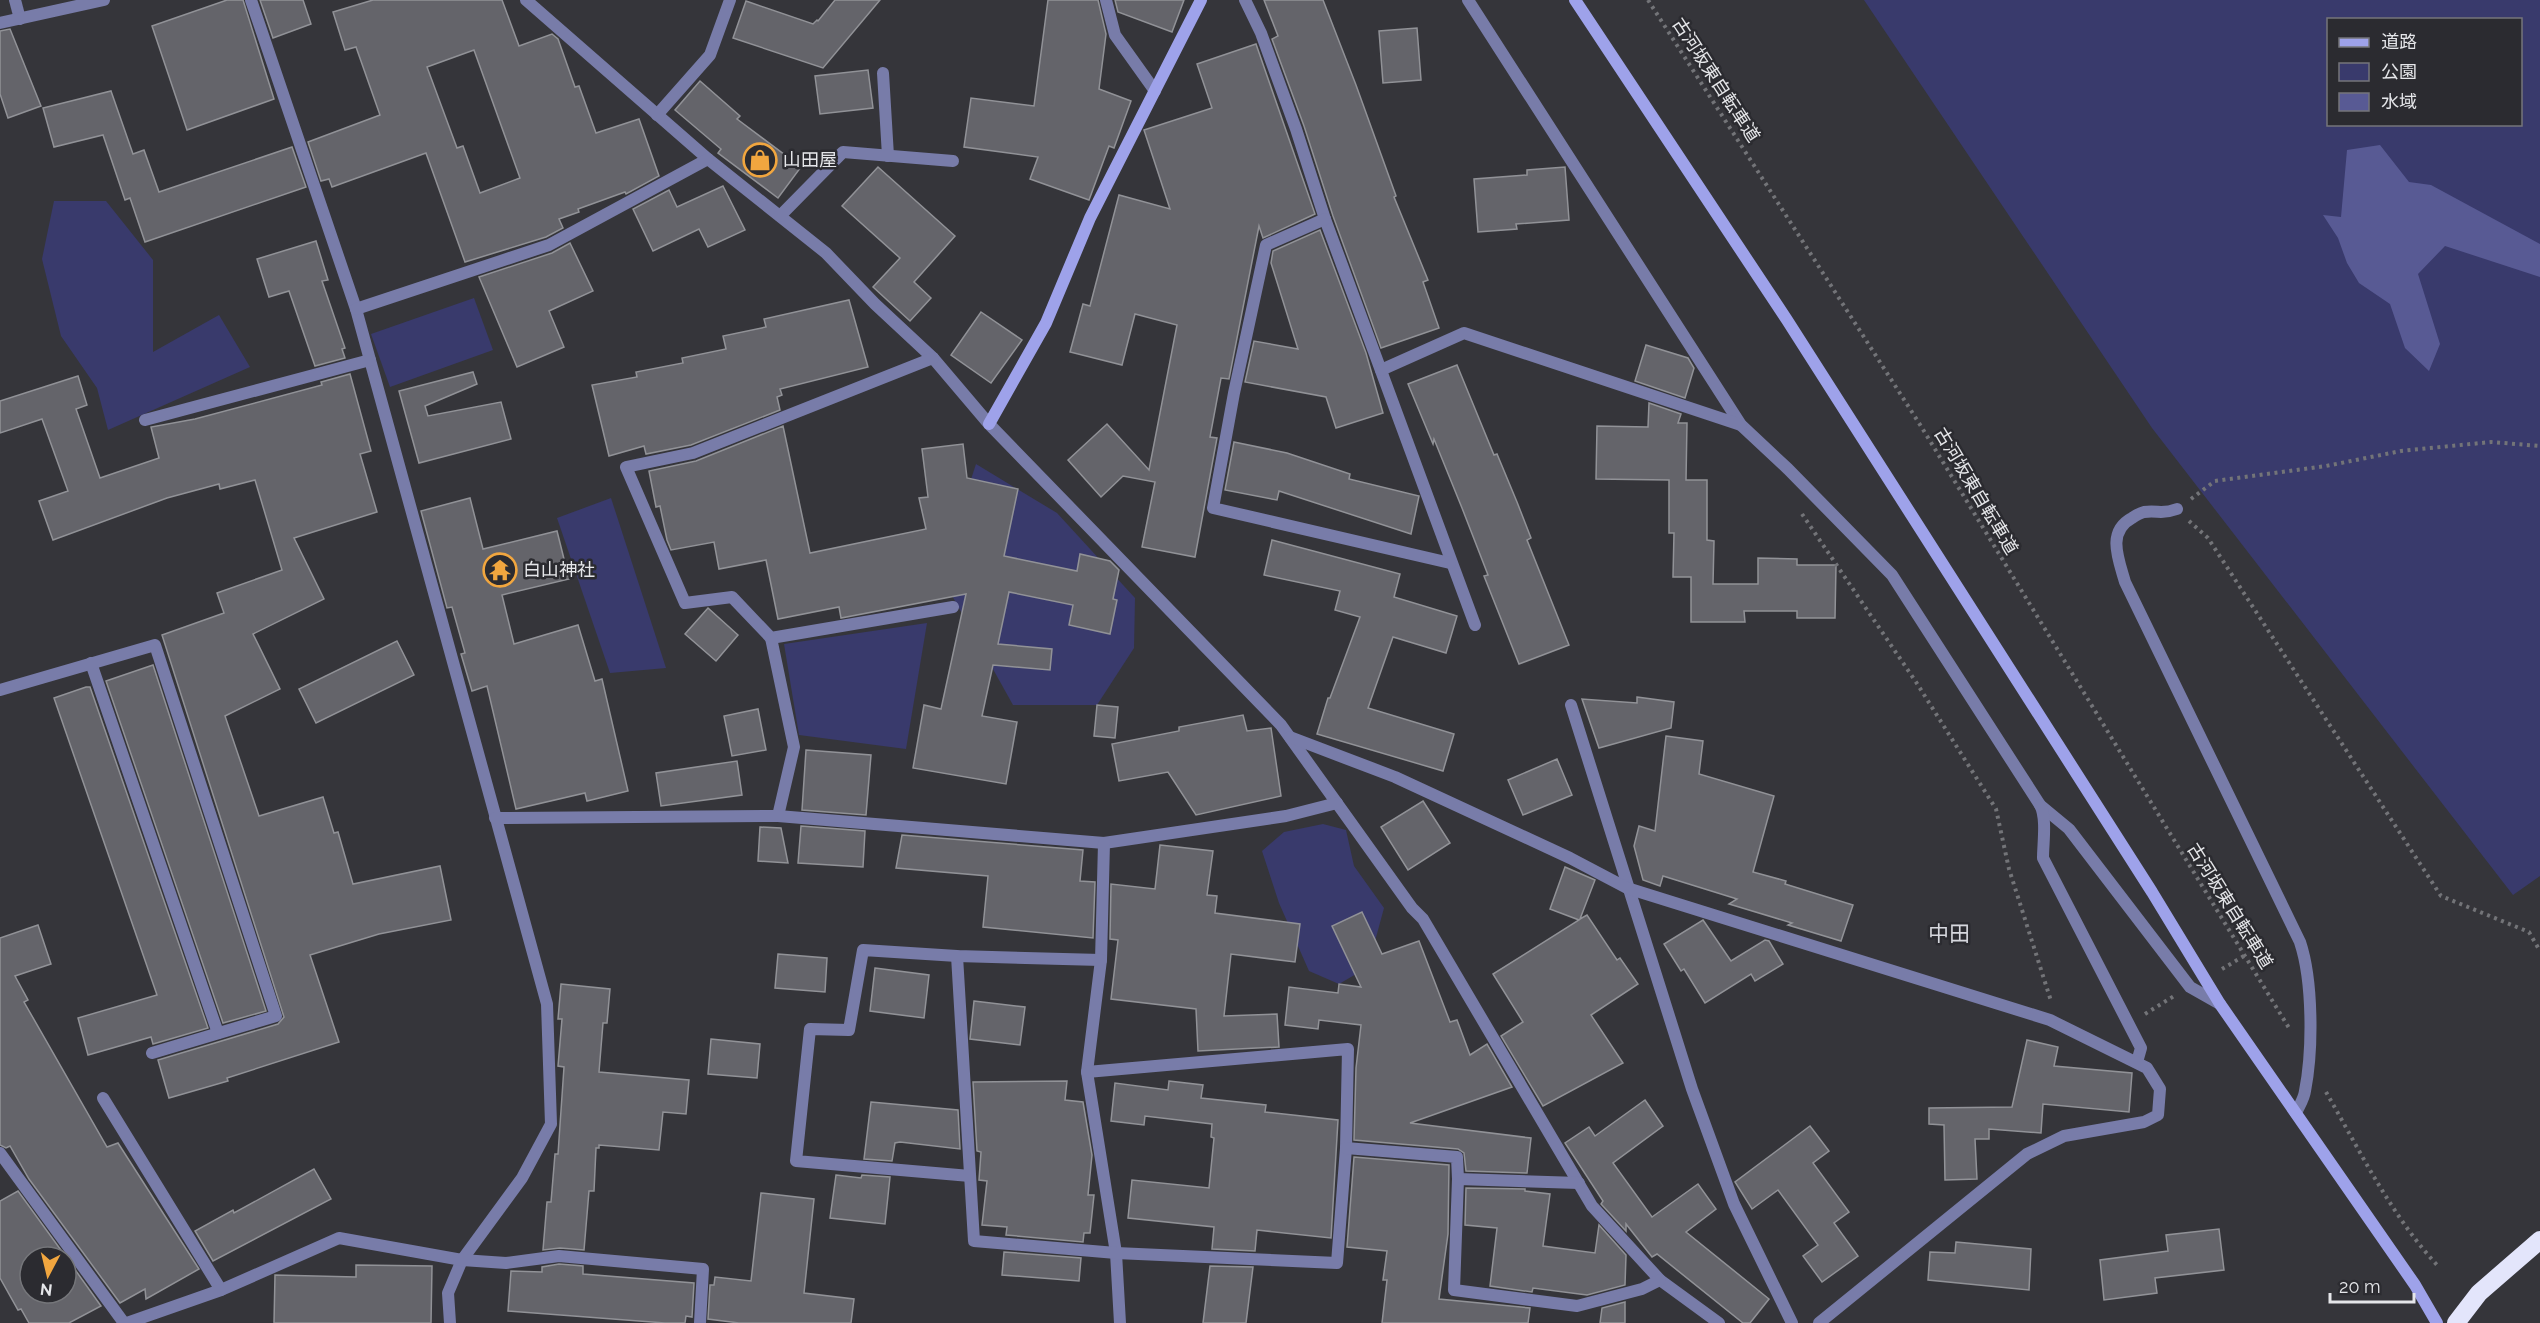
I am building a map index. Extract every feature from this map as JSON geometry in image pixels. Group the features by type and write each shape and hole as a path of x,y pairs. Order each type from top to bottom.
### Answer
{"highway":[{"path":"2456,1323 2478,1293 2540,1240"}],"street":[{"path":"15,0 20,19"},
{"path":"0,23 104,0"},
{"path":"251,0 356,309 547,1004 551,1124 522,1178 462,1260 448,1293 450,1323"},
{"path":"526,0 708,159 826,253 875,304 933,358 988,424 1281,725 1412,908 1423,919 1592,1206 1660,1280 1719,1323"},
{"path":"657,115 710,55 730,0"},
{"path":"1107,0 1115,35 1155,91"},
{"path":"988,424 1046,323 1090,218 1201,0"},
{"path":"1245,0 1261,33 1325,219 1474,625"},
{"path":"1468,0 1741,426 1788,469 1892,576 2040,805 2044,813 2043,858 2141,1048 2137,1062"},
{"path":"1575,0 1787,320 2152,892 2220,1004 2415,1285 2437,1323"},
{"path":"883,73 888,156"},
{"path":"780,216 843,152 953,161"},
{"path":"356,309 549,245 708,159"},
{"path":"1325,219 1266,245 1234,393 1213,508 1450,563"},
{"path":"1381,370 1464,333 1741,426"},
{"path":"778,816 794,747 771,638 732,597 686,603 626,467 693,453 933,358"},
{"path":"145,420 370,360"},
{"path":"2177,509 2164,514 2144,512 2124,522 2115,537 2117,555 2126,582 2300,942 2306,960 2310,1023 2308,1061 2305,1093 2296,1113"},
{"path":"771,638 953,607"},
{"path":"0,690 155,645 276,1016 152,1053"},
{"path":"91,663 218,1033"},
{"path":"1570,705 1692,1089 1734,1204 1792,1323"},
{"path":"1289,737 1395,777 1570,858 1627,888 2050,1020 2094,1044 2147,1068 2160,1089 2158,1115 2144,1122 2064,1136 2027,1154 1819,1323"},
{"path":"495,818 778,816 1104,843 1286,816 1336,803"},
{"path":"2040,805 2069,829 2190,987 2220,1004"},
{"path":"1104,843 1101,960 1087,1072 1116,1253 1120,1323"},
{"path":"970,1176 796,1161 810,1029 849,1030 862,950 957,957 1101,960"},
{"path":"957,957 974,1241 1116,1253 1336,1263 1346,1148 1348,1049 1087,1072"},
{"path":"103,1098 221,1290"},
{"path":"1346,1148 1457,1157 1454,1290 1577,1306 1642,1289 1660,1280"},
{"path":"0,1153 125,1323 221,1290 339,1238 462,1260 506,1263 559,1256 703,1269 700,1323"},
{"path":"1458,1179 1579,1183"}],"path":[{"name":"古河坂東自転車道","path":"1648,0 1918,423 2273,1001"},
{"path":"2540,446 2490,442 2401,451 2326,465 2215,481 2177,509 2208,537 2441,896 2529,932 2540,951"},
{"path":"1795,504 1916,682 1996,808 2009,868 2051,998 2050,1020"},
{"path":"2219,971 2244,956"},
{"path":"2139,1017 2178,994"},
{"path":"2327,1092 2378,1182 2424,1251 2437,1265"}],"green space":[{"path":"1864,0 2540,0 2540,876 2513,895 2152,428"},
{"path":"54,201 106,201 153,260 153,352 219,315 250,367 108,430 97,388 61,336 42,259"},
{"path":"474,298 493,350 390,387 371,334"},
{"path":"976,464 1057,513 1135,598 1134,648 1097,705 1013,705 940,574"},
{"path":"611,498 666,668 610,673 557,518"},
{"path":"927,623 906,749 799,735 784,644"},
{"path":"1323,824 1346,830 1354,866 1384,908 1368,967 1339,984 1309,971 1279,903 1262,851 1284,832"}],"water":[{"path":"2380,145 2409,182 2431,185 2540,244 2540,277 2445,246 2418,274 2440,344 2429,371 2405,348 2390,304 2359,283 2347,263 2338,238 2323,215 2341,217 2347,150"}],"building":[{"path":"227,0 243,0 274,99 187,130 152,26"},
{"path":"260,0 303,0 311,24 273,38"},
{"path":"373,0 502,0 519,46 552,34 558,39 575,87 579,86 596,133 639,119 659,176 626,194 625,192 578,209 579,212 559,219 563,228 546,237 465,262 426,153 332,187 329,179 321,181 308,142 380,115 356,47 345,50 333,12","holes":["474,50 520,178 480,193 463,146 457,148 427,67"]},
{"path":"835,0 880,0 823,68 733,38 746,1 813,24"},
{"path":"1048,0 1098,0 1106,34 1099,89 1131,101 1114,148 1109,146 1089,200 1030,179 1038,157 964,147 971,98 1034,106"},
{"path":"1115,0 1184,0 1172,32 1118,12"},
{"path":"1264,0 1323,0 1356,85 1396,196 1394,197 1428,280 1423,282 1439,328 1381,348 1272,39 1278,36"},
{"path":"1417,28 1421,80 1383,83 1379,31"},
{"path":"10,29 41,106 8,118 0,94 0,31"},
{"path":"1256,44 1315,214 1263,238 1259,226 1229,379 1221,378 1210,437 1217,438 1195,557 1142,547 1155,482 1123,476 1101,497 1068,460 1107,424 1149,470 1177,325 1135,314 1122,365 1070,352 1083,304 1090,306 1119,195 1170,209 1144,130 1212,108 1197,64"},
{"path":"868,70 873,108 820,114 815,76"},
{"path":"700,81 740,116 737,119 801,167 778,198 718,153 721,149 675,110"},
{"path":"111,91 133,154 144,150 159,192 292,147 306,187 145,242 130,198 125,200 103,135 54,147 43,108"},
{"path":"878,167 955,236 914,282 931,298 910,321 873,287 900,258 842,206"},
{"path":"1565,167 1569,220 1516,224 1517,229 1478,232 1474,179 1527,175 1527,170"},
{"path":"723,186 745,230 708,247 699,229 653,251 633,209 669,190 677,207"},
{"path":"1320,230 1366,353 1383,413 1336,428 1326,397 1245,382 1254,341 1298,349 1271,263 1273,251"},
{"path":"316,241 328,280 322,281 345,348 342,349 345,358 315,366 289,291 269,297 257,259"},
{"path":"570,243 593,291 549,311 564,347 517,367 479,277 552,253"},
{"path":"849,300 868,367 780,389 782,395 777,397 780,410 691,445 646,454 644,446 609,456 592,385 637,377 636,372 683,363 682,358 726,349 723,336 766,327 764,319"},
{"path":"981,312 1022,340 991,383 951,355"},
{"path":"1646,345 1688,358 1694,368 1685,398 1635,381"},
{"path":"1457,365 1494,455 1497,454 1517,502 1531,538 1527,540 1569,645 1519,664 1484,576 1488,575 1462,508 1434,439 1433,444 1408,384"},
{"path":"473,372 477,384 425,406 428,416 501,402 511,439 419,463 399,391"},
{"path":"350,374 371,451 360,454 377,512 294,538 324,599 253,634 280,689 225,716 259,816 323,797 334,833 338,832 353,884 440,866 451,920 379,934 310,955 339,1042 227,1078 228,1081 169,1098 158,1060 278,1024 284,1017 162,635 224,613 217,593 282,570 255,480 220,489 219,484 167,498 53,540 39,501 68,491 42,419 0,433 0,401 78,376 87,405 76,409 100,478 159,458 151,427 195,419 322,385 321,382"},
{"path":"1649,403 1681,414 1678,423 1687,423 1686,480 1707,480 1707,540 1714,541 1713,584 1758,584 1758,558 1797,559 1797,565 1836,565 1835,618 1797,618 1797,611 1744,611 1745,622 1691,622 1691,577 1673,577 1674,533 1669,533 1669,480 1596,479 1597,426 1648,427"},
{"path":"783,426 810,553 926,529 919,498 928,497 922,449 963,444 967,478 1018,489 1004,556 1077,571 1080,554 1110,561 1119,570 1113,599 1117,600 1110,634 1069,625 1073,605 1009,592 998,644 1052,649 1050,670 993,665 982,716 1017,722 1006,784 913,768 924,705 941,709 966,594 841,618 839,607 778,619 766,560 719,569 714,542 671,550 660,506 656,507 649,471 696,461"},
{"path":"1234,442 1287,453 1350,474 1349,479 1419,496 1411,534 1279,491 1277,500 1225,490"},
{"path":"470,498 483,549 557,531 569,579 502,595 514,644 578,625 595,681 602,679 628,791 587,801 585,793 516,809 487,686 472,691 461,654 465,653 452,607 447,608 421,511"},
{"path":"1272,540 1400,574 1394,597 1457,616 1446,653 1393,637 1368,708 1454,734 1443,771 1317,734 1328,698 1330,698 1360,617 1335,610 1340,591 1264,575"},
{"path":"708,608 738,635 716,661 685,634"},
{"path":"397,641 414,675 316,723 299,689"},
{"path":"153,665 266,1011 223,1023 106,681"},
{"path":"90,687 208,1028 153,1044 151,1037 88,1055 78,1018 157,995 54,698"},
{"path":"1637,697 1674,702 1671,728 1599,748 1582,699 1637,703"},
{"path":"1097,705 1118,707 1115,738 1094,736"},
{"path":"758,709 766,750 732,756 724,716"},
{"path":"1243,715 1247,731 1271,728 1281,796 1196,815 1168,772 1119,781 1112,744 1179,731 1179,727"},
{"path":"1666,736 1703,741 1699,774 1774,796 1753,872 1853,905 1841,941 1729,904 1737,899 1663,876 1660,886 1643,880 1634,846 1639,826 1655,831"},
{"path":"806,750 871,755 866,815 802,810"},
{"path":"1557,759 1572,795 1523,815 1508,780"},
{"path":"737,761 742,795 661,806 656,773"},
{"path":"1423,801 1450,843 1408,870 1381,827"},
{"path":"801,826 865,831 863,867 798,863"},
{"path":"760,827 781,828 788,863 758,861"},
{"path":"902,835 1083,850 1080,881 1095,882 1093,938 983,927 988,876 896,868"},
{"path":"1160,845 1213,851 1207,895 1217,896 1215,913 1300,924 1295,962 1231,954 1224,1016 1277,1014 1279,1047 1198,1051 1196,1009 1111,999 1118,940 1110,939 1111,884 1155,889"},
{"path":"1565,867 1595,880 1580,919 1587,915 1617,960 1620,958 1638,984 1591,1015 1623,1063 1543,1106 1501,1036 1523,1022 1493,974 1579,920 1550,909"},
{"path":"1362,912 1382,954 1419,941 1450,1022 1457,1020 1470,1055 1487,1044 1512,1087 1410,1123 1531,1138 1527,1173 1466,1171 1464,1153 1458,1149 1354,1140 1356,1068 1361,1025 1319,1020 1318,1029 1285,1025 1289,987 1338,993 1339,984 1361,987 1332,926"},
{"path":"1703,920 1731,961 1765,940 1769,941 1783,964 1755,981 1751,974 1705,1003 1684,969 1681,971 1664,944"},
{"path":"38,925 51,964 15,976 28,1000 24,1002 107,1147 118,1143 199,1269 146,1299 145,1289 120,1303 29,1179 10,1146 6,1148 0,1145 0,938"},
{"path":"778,954 827,958 825,992 775,988"},
{"path":"875,968 929,975 924,1018 870,1011"},
{"path":"561,984 610,989 607,1023 603,1023 599,1072 689,1080 686,1114 663,1112 659,1150 599,1145 599,1148 596,1148 594,1191 589,1191 584,1250 560,1248 543,1250 547,1202 551,1202 555,1154 558,1154 564,1067 558,1066 562,1019 558,1019"},
{"path":"974,1001 1025,1007 1020,1045 970,1039"},
{"path":"711,1039 760,1044 757,1078 708,1074"},
{"path":"2027,1040 2058,1047 2054,1066 2132,1073 2129,1112 2043,1104 2041,1133 1989,1129 1989,1139 1975,1139 1977,1179 1945,1180 1944,1125 1929,1124 1929,1108 2012,1107"},
{"path":"1067,1081 1065,1100 1083,1102 1092,1155 1088,1195 1094,1195 1090,1233 1084,1233 1083,1242 1006,1235 1007,1227 982,1225 987,1181 979,1180 981,1152 977,1151 973,1082"},
{"path":"1169,1081 1203,1085 1201,1098 1266,1105 1265,1112 1338,1120 1331,1238 1257,1230 1255,1251 1212,1249 1214,1227 1128,1218 1132,1180 1209,1188 1214,1138 1211,1137 1212,1124 1145,1116 1144,1125 1111,1121 1115,1083 1168,1090"},
{"path":"1645,1100 1663,1126 1613,1163 1652,1217 1698,1184 1716,1209 1686,1232 1769,1299 1750,1323 1743,1323 1657,1254 1652,1257 1626,1224 1626,1231 1601,1204 1603,1201 1565,1143 1589,1127 1595,1136"},
{"path":"871,1102 958,1110 960,1149 900,1142 895,1143 892,1161 864,1159"},
{"path":"1810,1126 1829,1151 1813,1163 1849,1212 1834,1223 1858,1256 1822,1282 1803,1256 1818,1245 1778,1190 1752,1209 1735,1182"},
{"path":"1354,1157 1449,1165 1448,1234 1439,1299 1530,1308 1528,1323 1382,1323 1387,1280 1383,1280 1387,1251 1347,1247"},
{"path":"314,1169 331,1199 213,1261 195,1231 233,1210 234,1213"},
{"path":"836,1175 861,1178 862,1175 890,1177 885,1224 830,1218"},
{"path":"1466,1188 1525,1189 1525,1191 1550,1194 1543,1246 1595,1253 1599,1225 1626,1255 1625,1285 1587,1295 1533,1288 1532,1292 1490,1286 1497,1228 1465,1225"},
{"path":"18,1191 57,1245 18,1245 18,1305 78,1305 78,1274 101,1306 69,1323 29,1323 21,1309 18,1310 0,1278 0,1201"},
{"path":"761,1193 814,1199 804,1293 854,1299 851,1323 739,1323 708,1319 710,1285 714,1285 715,1277 751,1281"},
{"path":"2219,1229 2224,1270 2155,1278 2157,1293 2104,1300 2100,1260 2168,1251 2166,1235"},
{"path":"1956,1242 2031,1249 2029,1290 1928,1280 1930,1252 1955,1253"},
{"path":"1004,1252 1081,1258 1079,1281 1002,1275"},
{"path":"559,1264 583,1266 583,1274 694,1283 692,1317 686,1316 685,1323 665,1323 508,1311 511,1271 542,1272 542,1267"},
{"path":"356,1265 432,1266 431,1323 274,1323 275,1275 356,1277"},
{"path":"1210,1266 1253,1267 1246,1323 1203,1323"},
{"path":"1625,1302 1625,1323 1600,1323 1602,1308"}],"place":[{"name":"山田屋","path":"760,160"},
{"name":"白山神社","path":"500,570"}],"district":[{"name":"中田","path":"1949,934"}]}
